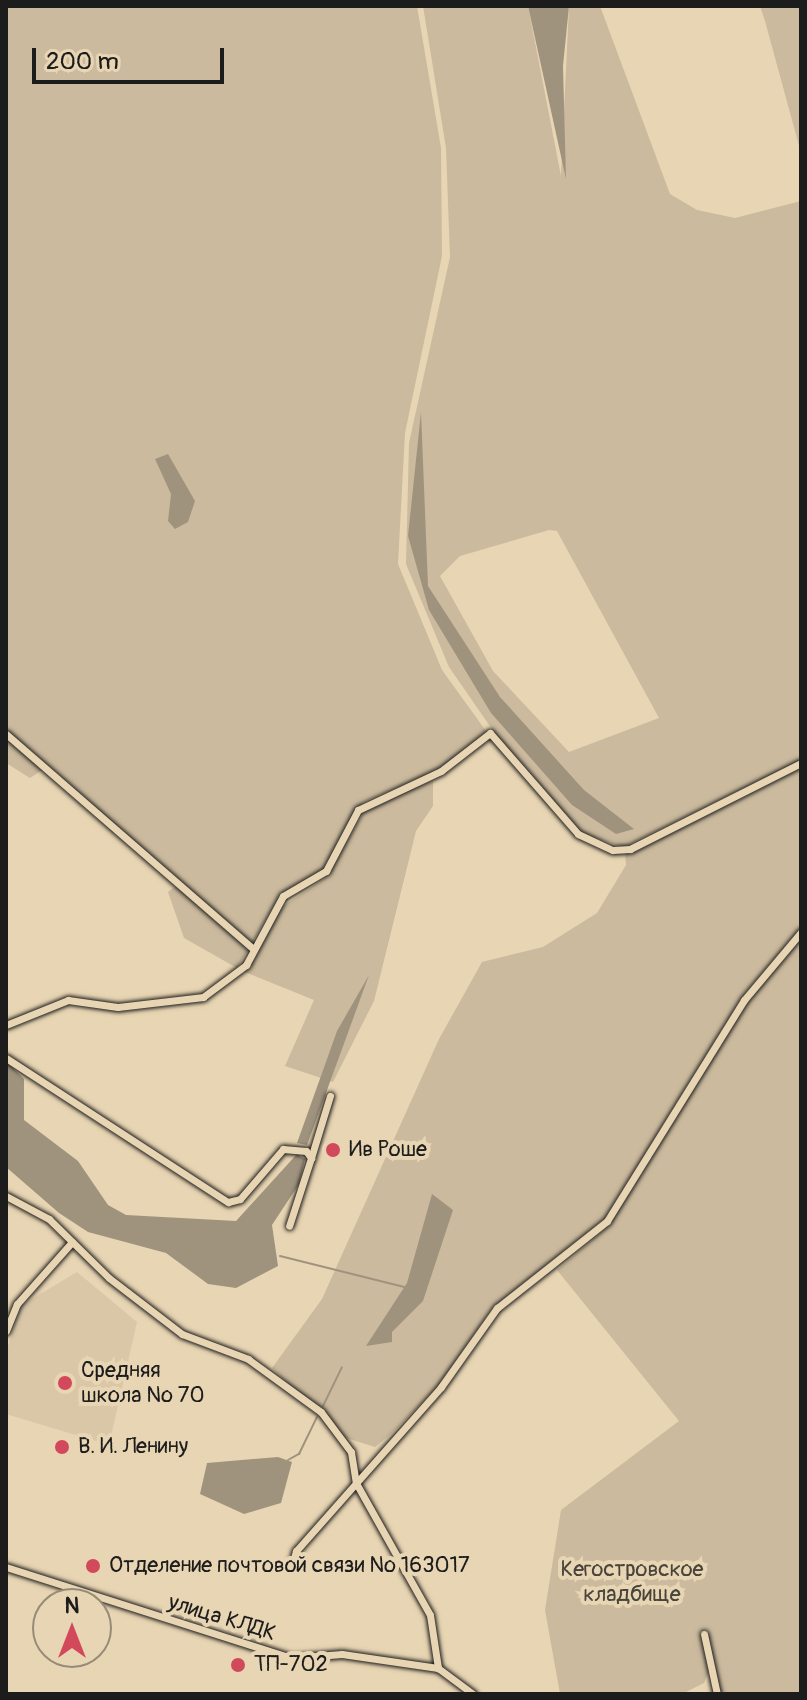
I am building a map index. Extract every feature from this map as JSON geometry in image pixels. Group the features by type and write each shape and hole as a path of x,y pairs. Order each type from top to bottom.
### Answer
{"street":[{"path":"6,1025 68,1000 118,1007 203,997 246,965 252,948 283,896 326,871 358,810 441,771 490,733 578,834 613,850 630,849 801,763"},
{"path":"6,734 252,948"},
{"path":"292,1565 356,1483 441,1387 497,1308 607,1221 744,1000 801,932"},
{"path":"6,1058 228,1202 240,1199 283,1149 311,1158"},
{"path":"289,1226 330,1096"},
{"path":"6,1196 49,1219 81,1251 182,1334 281,1378 321,1412 351,1452 356,1483 430,1615 438,1668 473,1694"},
{"path":"6,1331 17,1304 72,1242"},
{"name":"улица КЛДК","path":"6,1567 291,1658 342,1654 438,1668"},
{"path":"704,1634 717,1694"}],"shaded area":[{"path":"528,6 569,6 563,66 566,179"},
{"path":"421,412 428,586 500,697 584,790 634,829 616,834 572,805 491,713 429,610 408,536"},
{"path":"168,454 195,501 188,522 175,529 168,521 171,494 155,459"},
{"path":"369,975 307,1145 297,1143 337,1031"},
{"path":"6,1061 24,1079 24,1120 78,1161 108,1205 126,1215 236,1221 297,1154 305,1159 299,1184 272,1225 278,1266 236,1288 208,1284 166,1253 88,1232 59,1213 6,1167"},
{"path":"432,1194 453,1210 423,1301 392,1332 392,1342 366,1346 407,1283"},
{"name":"Средняя школа № 70","path":"77,1272 137,1322 109,1445 6,1414 6,1352 22,1305"},
{"path":"278,1457 292,1462 281,1503 244,1514 200,1494 207,1463"}],"green space":[{"path":"6,6 417,6 441,148 442,256 405,433 398,564 442,670 486,731 440,769 363,802 324,872 280,895 237,968 184,938 168,892 177,885 44,769 30,778 6,763"},
{"path":"423,6 528,6 561,176 569,6 600,6 670,194 697,210 735,218 801,201 801,760 623,847 579,832 494,732 449,667 406,564 409,443 450,257 446,148","holes":["549,530 557,531 659,718 569,752 493,671 440,576 460,556"]},
{"path":"760,6 801,6 801,153 765,21"},
{"path":"801,766 801,927 742,997 605,1218 492,1308 439,1385 390,1435 375,1447 343,1437 272,1368 322,1299 439,1039 482,962 543,947 597,913 626,865 625,852"},
{"path":"433,781 433,806 416,831 374,1001 333,1082 285,1066 314,1000 245,972 279,909 327,877 367,807"},
{"name":"Кегостровское кладбище","path":"801,936 801,1694 720,1692 709,1671 704,1683 682,1694 560,1694 545,1610 561,1510 679,1421 557,1270 609,1226 747,1002"}],"waterway":[{"path":"280,1256 404,1287"},
{"path":"323,1406 342,1367"},
{"path":"288,1460 299,1454 317,1417"}],"place":[{"name":"Ив Роше","path":"333,1150"},
{"name":"Средняя школа № 70","path":"65,1383"},
{"name":"В. И. Ленину","path":"62,1447"},
{"name":"Отделение почтовой связи № 163017","path":"93,1566"},
{"name":"ТП-702","path":"238,1665"}]}
